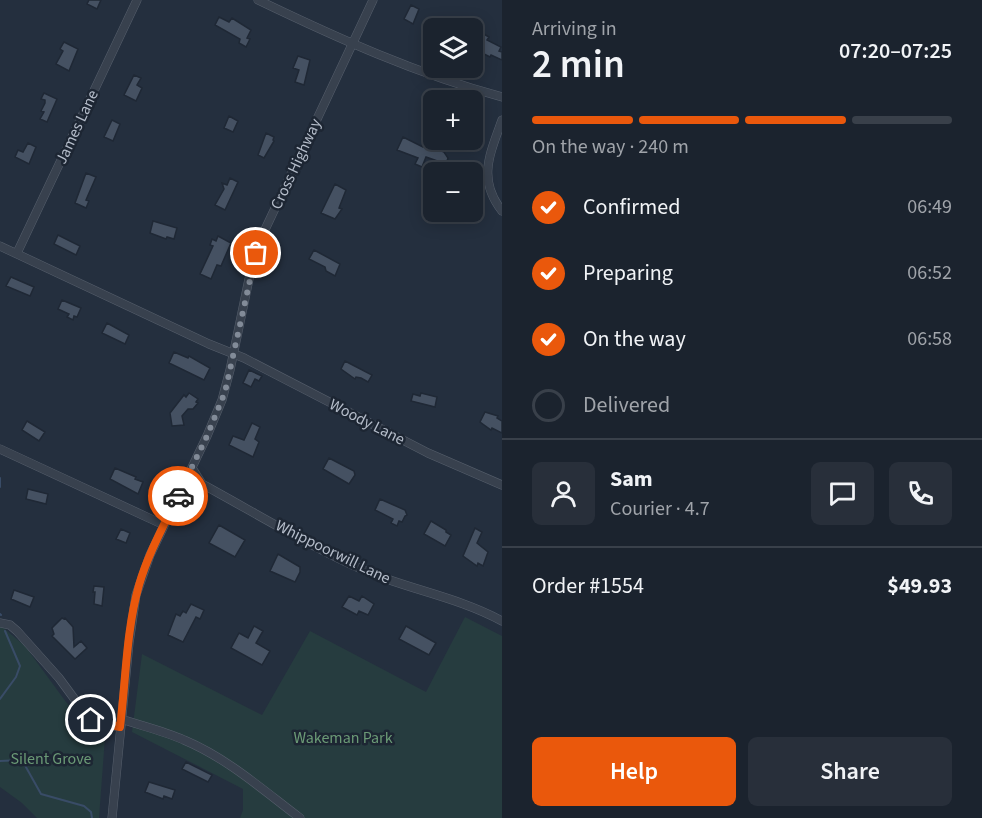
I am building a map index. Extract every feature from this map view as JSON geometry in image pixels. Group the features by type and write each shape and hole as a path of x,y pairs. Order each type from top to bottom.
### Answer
{"street":[{"name":"James Lane","path":"17,253 137,0"},
{"path":"258,0 353,44 433,76 502,97"},
{"name":"Cross Highway","path":"112,818 135,601 146,564 220,406 234,355 249,279 262,236 373,0"},
{"path":"502,120 487,170 491,192 502,211"},
{"name":"Woody Lane","path":"0,246 234,355 428,453 502,485"},
{"path":"0,449 164,525"},
{"name":"Whippoorwill Lane","path":"192,468 202,484"},
{"name":"Whippoorwill Lane","path":"184,483 202,484 317,547 367,571 448,598 488,613 502,621"},
{"path":"0,623 10,625 17,631 59,678 87,717 100,723 121,723 183,739 229,765 300,818"}],"green space":[{"name":"Wakeman Park","path":"465,617 502,636 502,818 240,818 243,810 243,789 132,732 142,654 262,715 310,631 426,692"},
{"name":"Silent Grove","path":"0,625 25,646 79,716 106,724 99,818 37,818 22,803 0,787"}],"building":[{"path":"89,0 101,0 97,9 87,4"},
{"path":"411,5 419,9 413,24 404,19"},
{"path":"219,17 229,22 232,18 251,30 246,47 239,43 240,39 215,25"},
{"path":"483,34 489,37 487,40 501,47 499,51 502,52 502,60 491,55 490,57 483,54"},
{"path":"64,42 78,49 69,71 56,64 63,51 60,49"},
{"path":"298,56 310,60 304,85 295,82 299,70 293,68"},
{"path":"134,75 141,78 137,85 142,88 136,101 124,95"},
{"path":"44,93 57,99 47,122 40,119 44,112 41,111 45,100 41,99"},
{"path":"229,116 238,121 233,132 224,128"},
{"path":"112,120 120,124 113,141 104,137"},
{"path":"266,133 274,137 274,141 264,158 258,155"},
{"path":"403,137 423,147 423,150 444,152 448,158 447,162 440,162 426,157 422,167 415,164 418,158 397,150"},
{"path":"28,143 36,147 29,164 15,157 18,150 23,152"},
{"path":"86,173 96,177 86,200 89,201 86,208 75,203"},
{"path":"230,178 238,182 225,210 215,205 224,189 222,183 227,185"},
{"path":"335,184 346,190 339,208 342,209 335,219 321,213"},
{"path":"153,221 177,228 174,239 167,237 166,239 150,233"},
{"path":"58,235 80,246 76,255 54,244"},
{"path":"218,236 231,243 221,266 217,265 211,279 200,274 213,246 210,245 212,239 216,241"},
{"path":"314,250 340,264 335,276 326,271 325,267 309,259"},
{"path":"11,277 34,287 30,296 6,286"},
{"path":"62,300 81,308 73,320 67,317 69,314 58,309"},
{"path":"107,323 129,335 125,344 102,333"},
{"path":"174,352 188,358 189,356 210,368 204,380 169,363"},
{"path":"345,361 372,375 368,382 361,378 356,377 355,379 341,369"},
{"path":"249,370 262,376 259,381 255,379 251,387 243,383"},
{"path":"189,393 198,399 196,402 198,403 182,416 184,425 172,426 170,413 184,395 186,397"},
{"path":"421,393 437,397 435,407 411,401 413,394 420,396"},
{"path":"485,412 498,416 497,418 502,421 502,433 492,428 491,430 480,422"},
{"path":"27,421 45,432 39,441 22,430"},
{"path":"252,423 260,427 255,439 259,442 253,457 229,445 233,436 244,440"},
{"path":"329,458 354,471 355,475 349,484 323,469"},
{"path":"115,468 143,482 138,494 110,479"},
{"path":"28,489 48,494 46,504 26,499"},
{"path":"380,499 405,510 407,515 402,522 399,521 397,526 391,523 393,519 375,510"},
{"path":"431,521 451,535 445,546 424,534"},
{"path":"219,525 245,540 235,557 209,543"},
{"path":"475,528 482,532 477,543 488,552 483,566 478,563 477,566 463,556"},
{"path":"121,529 130,533 126,543 116,539"},
{"path":"278,554 300,567 295,582 270,571"},
{"path":"94,586 104,587 102,606 94,604"},
{"path":"14,590 34,597 30,607 11,599"},
{"path":"349,596 359,601 362,596 374,604 368,615 359,611 357,615 342,607"},
{"path":"191,604 204,610 200,619 196,617 183,642 168,635 176,614 180,616 183,611 186,613"},
{"path":"62,618 65,618 73,627 74,647 81,641 87,648 75,659 52,636 54,634 52,628"},
{"path":"254,626 263,631 256,643 270,651 262,665 231,648 239,633 248,638"},
{"path":"406,626 436,643 429,655 399,639"},
{"path":"186,762 212,775 208,782 182,769"},
{"path":"149,782 175,790 172,799 164,796 163,799 145,792"}],"waterway":[{"path":"0,478 0,487"},
{"path":"0,699 16,677 20,666 5,631"},
{"path":"0,761 22,760 41,794 84,806 91,812 92,818"}],"way so far":[{"path":"178,496 225,392 256,253"}],"route":[{"path":"91,720 120,727 136,595 150,555 178,496"}]}
